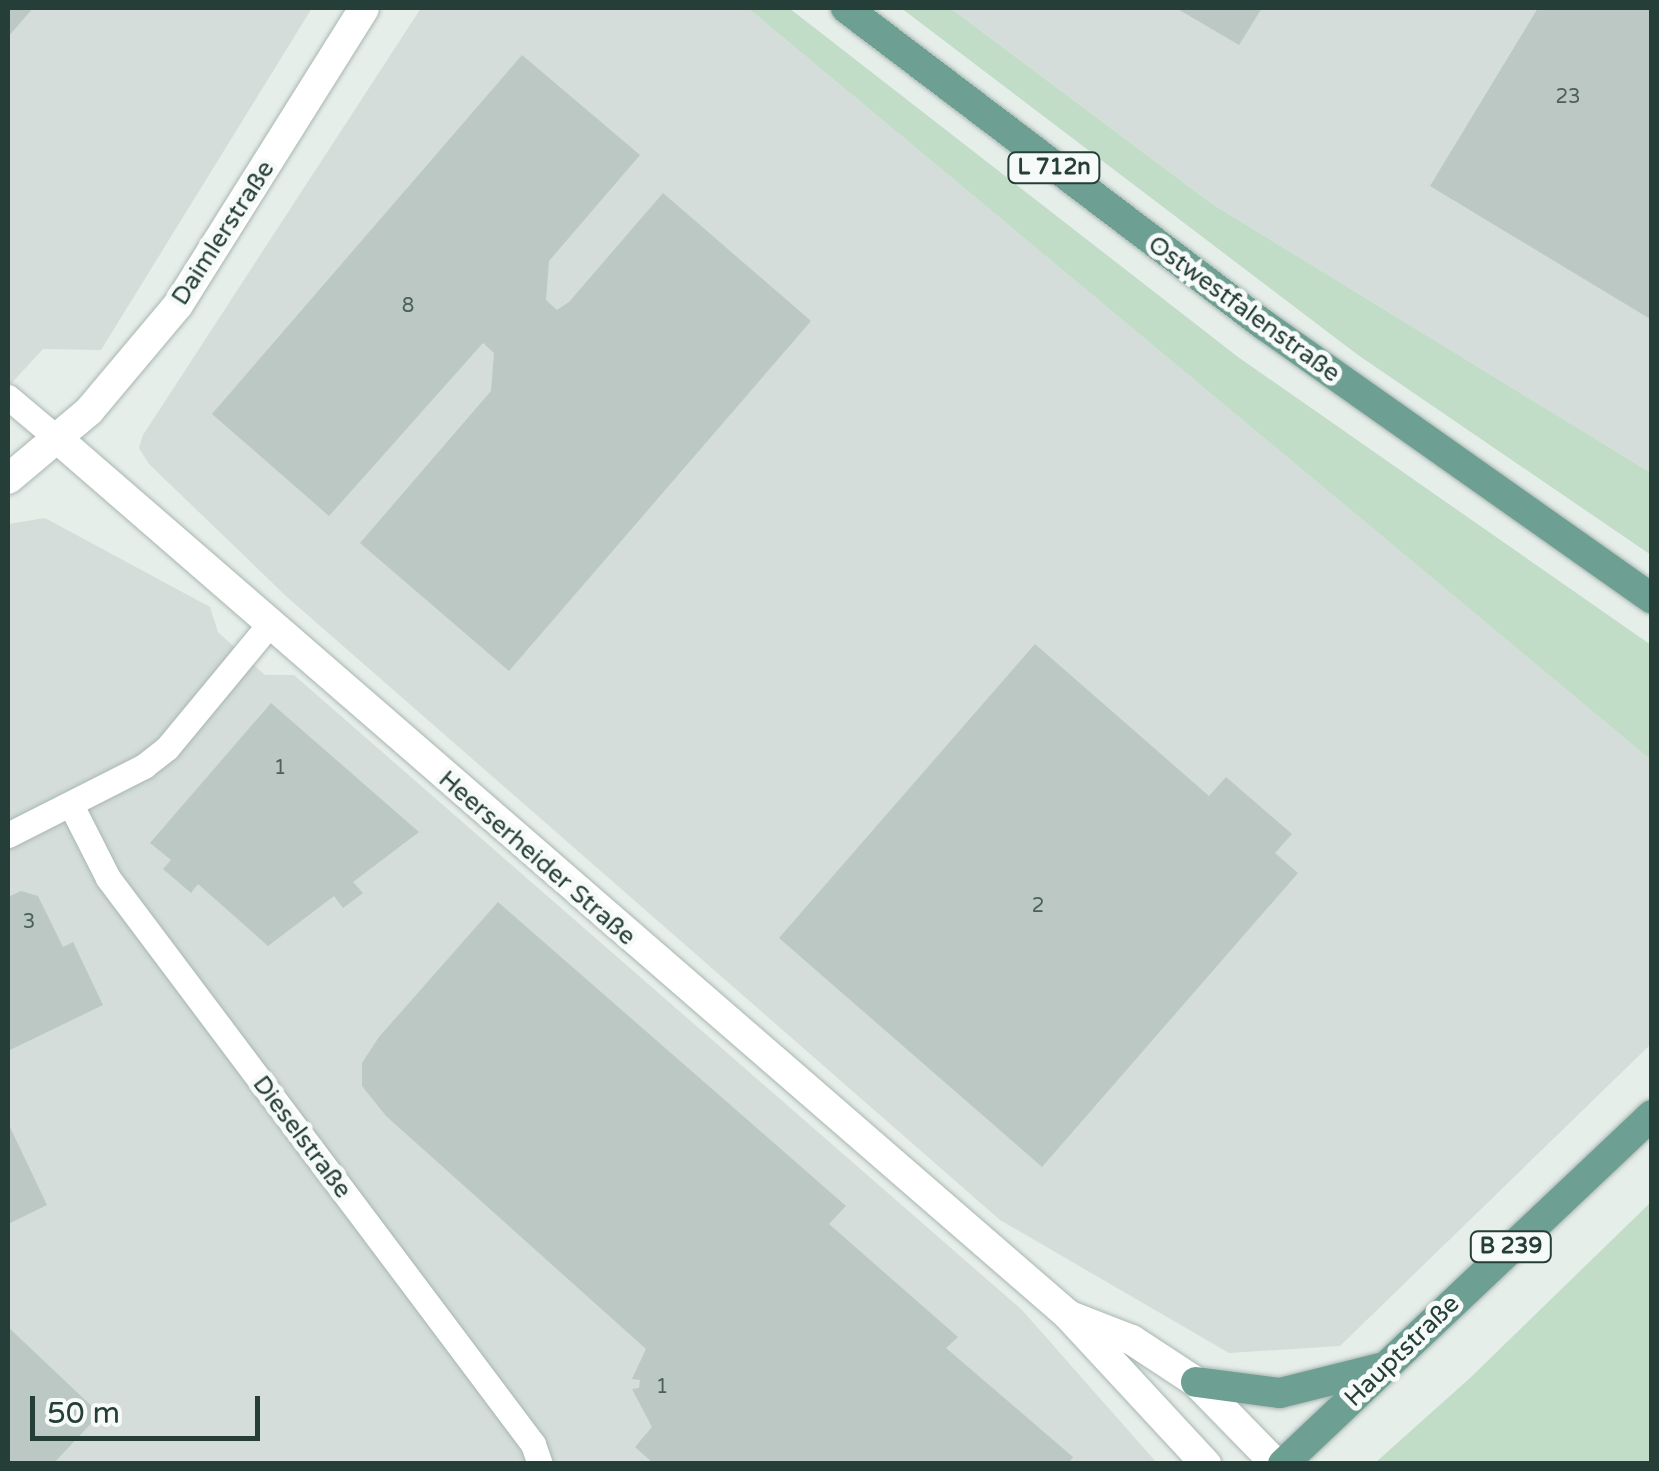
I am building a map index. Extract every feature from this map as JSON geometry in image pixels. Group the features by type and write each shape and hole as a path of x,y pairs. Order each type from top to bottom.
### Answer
{"main road":[{"name":"Ostwestfalenstraße","path":"846,8 1264,325 1652,598"},
{"name":"Hauptstraße","path":"1280,1464 1652,1114"},
{"path":"1196,1382 1280,1393 1383,1368"}],"street":[{"name":"Daimlerstraße","path":"59,440 178,305 364,8"},
{"path":"8,397 59,440 8,479"},
{"name":"Heerserheider Straße","path":"59,440 267,627 1067,1314 1206,1464"},
{"path":"8,834 71,804 167,748 267,627"},
{"name":"Dieselstraße","path":"71,804 108,878 533,1444 540,1464"},
{"name":"Heerserheider Straße","path":"1067,1314 1132,1340 1196,1382 1280,1464"}],"shaded area":[{"path":"8,8 312,8 101,350 43,349 8,387"},
{"path":"421,8 748,8 1651,760 1651,1044 1340,1346 1229,1353 1000,1220 287,597 149,464 139,448 143,435"},
{"path":"950,8 1651,8 1651,473 1212,204"},
{"path":"45,518 210,607 218,632 265,675 294,675 1022,1310 1157,1463 8,1464 8,524"}],"green space":[{"path":"748,8 789,8 1238,357 1651,645 1651,760"},
{"path":"901,8 950,8 1212,204 1651,473 1651,555 1358,355"},
{"path":"1651,1202 1651,1463 1375,1463 1471,1377"}],"building":[{"path":"8,8 33,8 8,37"},
{"path":"1176,8 1262,8 1239,45"},
{"path":"1538,8 1652,8 1652,320 1430,186"},
{"path":"522,55 640,155 549,261 546,300 557,310 569,302 663,193 811,321 509,671 360,543 491,391 494,353 483,343 329,516 212,414"},
{"path":"1035,644 1209,796 1226,777 1292,834 1275,853 1298,873 1042,1167 779,938"},
{"path":"271,703 419,832 353,882 363,893 343,908 334,896 268,946 198,884 191,893 163,869 171,860 150,843"},
{"path":"21,891 38,896 63,947 73,942 103,1005 8,1051 8,897"},
{"path":"498,902 846,1206 829,1224 958,1337 946,1348 1073,1457 1068,1464 654,1464 635,1447 652,1427 632,1389 639,1388 640,1380 632,1379 646,1349 386,1116 362,1086 362,1063 379,1037"},
{"path":"8,1123 47,1205 8,1224"},
{"path":"8,1327 100,1414 53,1464 8,1464"}]}
